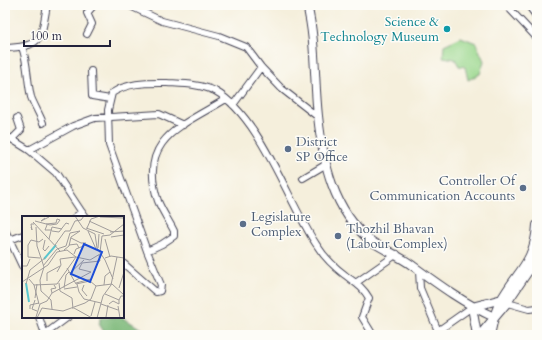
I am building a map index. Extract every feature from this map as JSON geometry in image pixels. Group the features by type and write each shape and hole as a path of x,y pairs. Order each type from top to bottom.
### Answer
{"main road":[{"path":"307,5 312,22 318,117 325,165 336,197 351,221 372,241 397,254 472,307 494,317"},
{"path":"480,335 494,317 527,264 536,242 537,225"},
{"path":"472,307 503,301 537,258"},
{"path":"472,307 477,335"},
{"path":"490,335 494,317"}],"street":[{"path":"5,48 22,47 34,43 42,35 47,5"},
{"path":"87,34 92,24 87,13 94,5"},
{"path":"128,5 141,8 162,21 219,36 246,47 261,67 282,89 318,117"},
{"path":"506,5 536,37"},
{"path":"528,5 537,17"},
{"path":"22,47 27,60 32,99 37,107 43,123"},
{"path":"233,105 261,67"},
{"path":"91,71 92,96 110,99"},
{"path":"124,264 156,292 160,291 161,285 146,252 112,158 109,145 108,118 112,93 120,87 129,84 147,83 205,86 216,91 233,105 259,140 316,244 328,262 347,277 357,282 364,289 369,298 362,317 373,335"},
{"path":"146,252 174,236 174,231 158,202 152,169 157,148 174,131 226,99"},
{"path":"29,150 82,122 95,118 159,114 183,125"},
{"path":"12,139 21,130 17,118"},
{"path":"5,135 29,150 56,173 83,214"},
{"path":"303,178 325,165"},
{"path":"5,230 22,266"},
{"path":"10,240 22,236"},
{"path":"357,282 397,254"},
{"path":"419,270 420,288 438,331"},
{"path":"503,301 529,309 537,315"},
{"path":"432,335 472,307"},
{"path":"529,309 537,308"},
{"path":"39,318 45,334 67,318"}],"green space":[{"path":"461,37 476,43 484,61 480,74 468,80 465,67 459,66 455,59 443,57 444,45"},
{"path":"101,318 124,318 151,335 106,335 99,324"}],"place":[{"name":"Science & Technology Museum","path":"447,29"},
{"name":"District SP Office","path":"288,149"},
{"name":"Controller Of Communication Accounts","path":"523,188"},
{"name":"Legislature Complex","path":"243,224"},
{"name":"Thozhil Bhavan (Labour Complex)","path":"338,236"}]}
